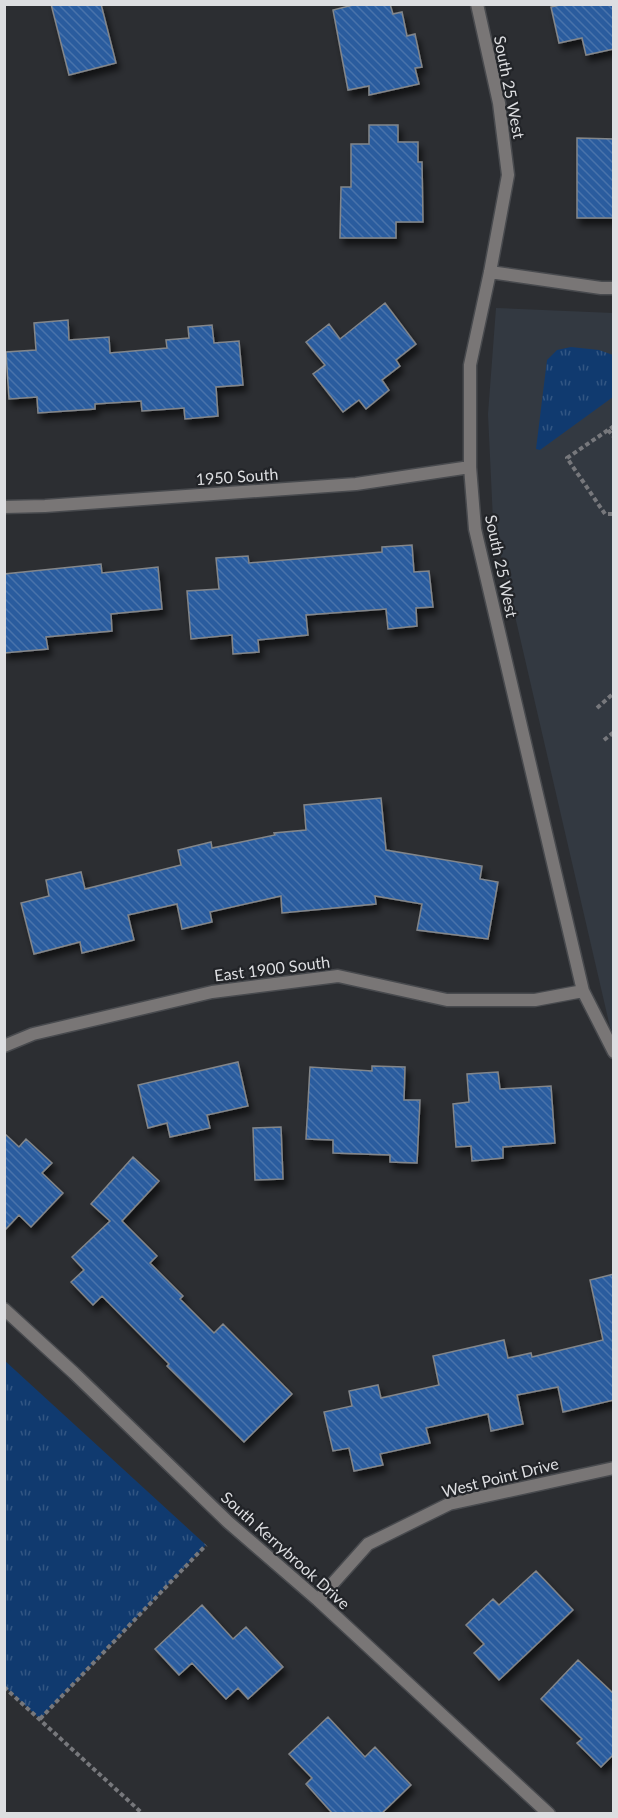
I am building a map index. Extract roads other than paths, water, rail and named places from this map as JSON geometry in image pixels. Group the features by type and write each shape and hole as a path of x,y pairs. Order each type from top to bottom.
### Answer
{"street":[{"name":"South 25 West","path":"477,4 498,103 508,175 470,365 470,467 475,530 583,991 614,1052"},
{"path":"490,272 614,288"},
{"name":"1950 South","path":"4,507 356,484 470,467"},
{"name":"East 1900 South","path":"4,1046 33,1035 212,992 338,976 447,1000 535,1000 583,991"},
{"name":"South Kerrybrook Drive","path":"4,1308 228,1522 318,1600 549,1814"},
{"name":"West Point Drive","path":"318,1600 368,1544 449,1504 614,1468"}]}
